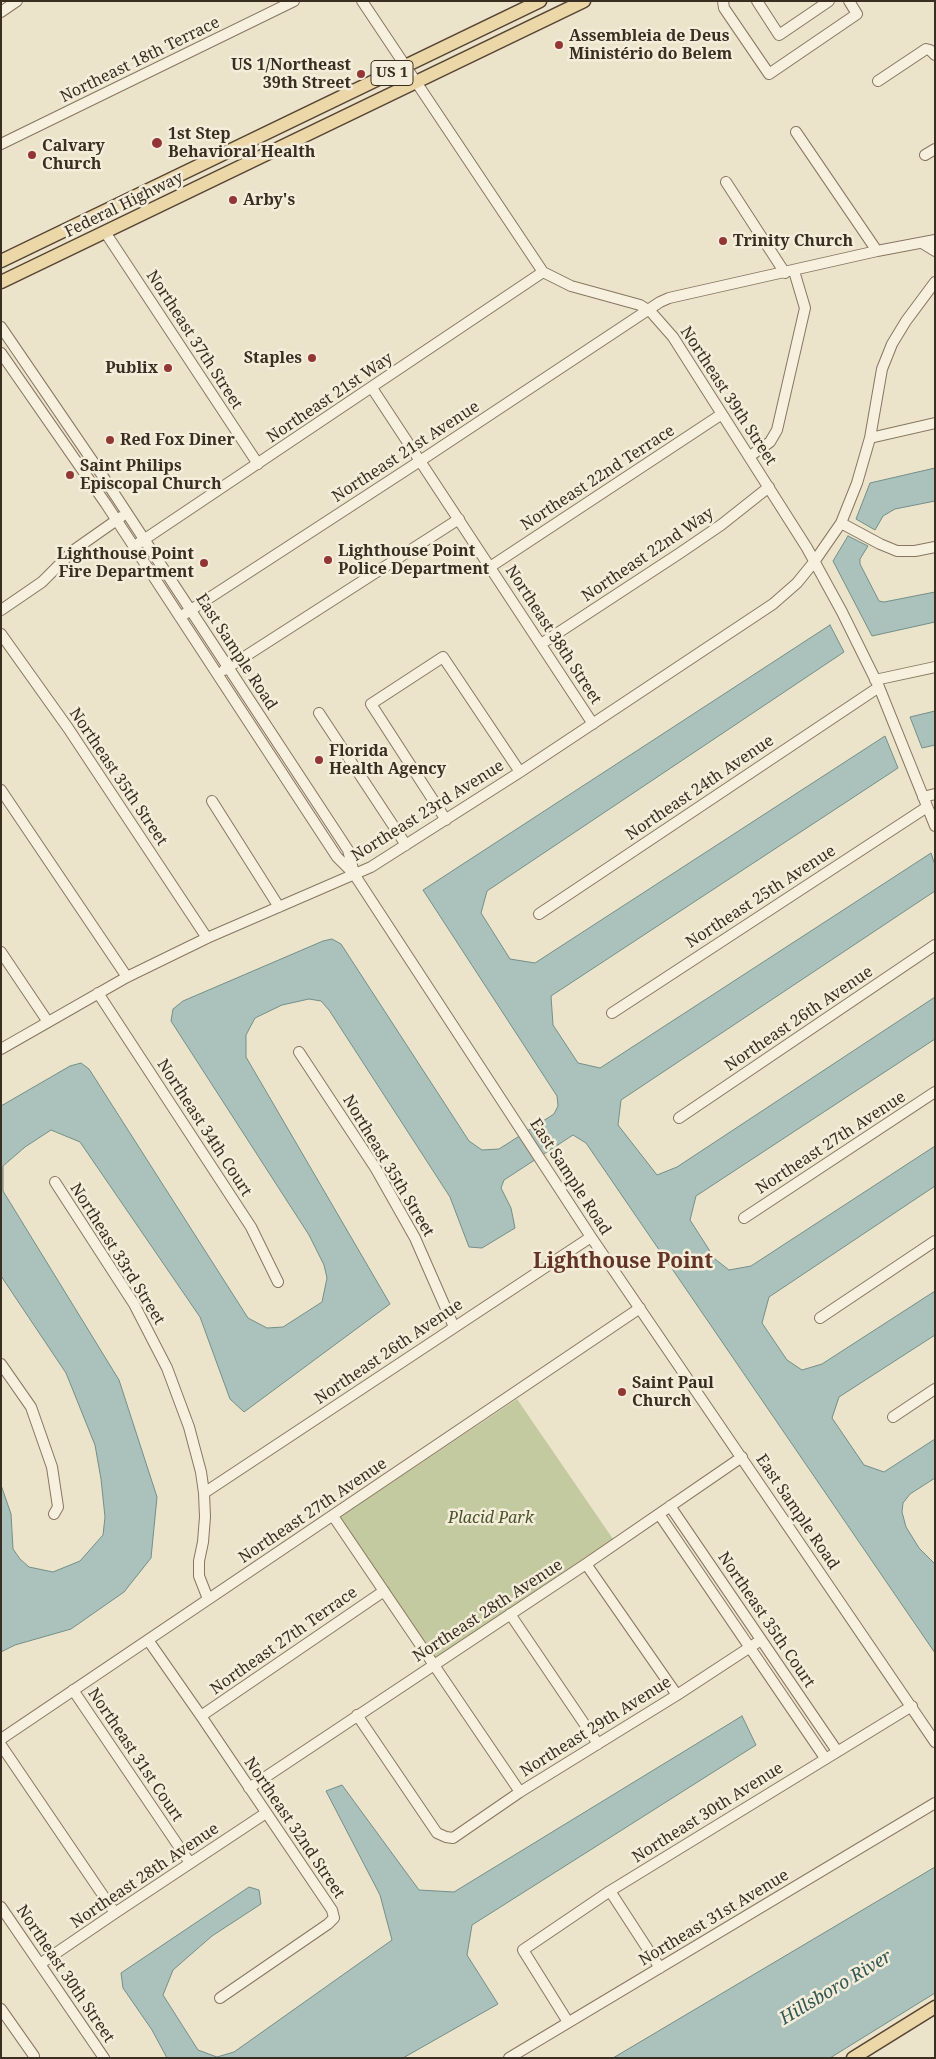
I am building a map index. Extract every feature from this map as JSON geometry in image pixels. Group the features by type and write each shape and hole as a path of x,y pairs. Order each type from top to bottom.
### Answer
{"main road":[{"name":"Federal Highway","path":"1,261 540,1"},
{"name":"Federal Highway","path":"1,282 584,1"},
{"path":"177,198 180,189 200,166"},
{"path":"147,212 157,200 161,184"},
{"path":"853,2058 935,2007"}],"street":[{"path":"1,12 17,1"},
{"name":"Northeast 39th Street","path":"362,1 543,272 571,286 627,300 648,310 673,337 807,548 842,612 877,684 935,826"},
{"path":"723,1 724,8 769,74 857,14 848,1"},
{"path":"757,1 779,35 829,1"},
{"name":"Northeast 18th Terrace","path":"1,144 292,2"},
{"path":"878,81 931,52"},
{"path":"796,132 877,251"},
{"path":"925,155 935,149"},
{"path":"726,182 790,272 805,308 777,430 770,442 750,456"},
{"name":"Northeast 37th Street","path":"105,232 258,464"},
{"name":"Northeast 21st Avenue","path":"180,617 669,298 877,251 935,240"},
{"path":"922,243 935,251"},
{"name":"Northeast 21st Way","path":"133,546 543,272"},
{"name":"Northeast 23rd Avenue","path":"1,1049 127,977 207,938 371,867 520,772 773,604 797,583 845,525 870,438 882,369 892,344 906,321 935,282"},
{"name":"East Sample Road","path":"1,327 100,472 348,850 354,874"},
{"name":"East Sample Road","path":"1,352 84,471 337,857 354,874 591,1237 935,1742"},
{"name":"Northeast 38th Street","path":"372,388 593,724"},
{"name":"Northeast 22nd Terrace","path":"490,567 722,414"},
{"path":"870,438 935,423"},
{"path":"84,471 94,474 100,472"},
{"name":"Northeast 22nd Way","path":"541,644 700,539 769,487"},
{"path":"1,610 42,582 74,550 127,513"},
{"path":"216,673 229,669 458,519"},
{"path":"845,525 888,548 906,552 935,547"},
{"name":"Northeast 35th Street","path":"1,634 68,728 207,938"},
{"path":"446,820 371,704 443,657 520,772"},
{"name":"Northeast 24th Avenue","path":"538,914 877,684 935,667"},
{"path":"319,713 406,845"},
{"path":"1,790 127,977"},
{"name":"Northeast 25th Avenue","path":"612,1013 935,794"},
{"path":"212,801 279,907"},
{"path":"306,810 317,803"},
{"name":"Northeast 26th Avenue","path":"679,1118 935,945"},
{"path":"1,952 48,1022"},
{"name":"Northeast 34th Court","path":"98,994 251,1227 278,1282"},
{"name":"Northeast 35th Street","path":"299,1052 376,1169 415,1238 454,1327"},
{"name":"Northeast 27th Avenue","path":"744,1218 935,1092"},
{"name":"Northeast 33rd Street","path":"55,1182 134,1304 167,1368 190,1427 204,1493 204,1542 199,1562 199,1576 208,1599"},
{"name":"Northeast 26th Avenue","path":"204,1493 591,1237"},
{"path":"820,1318 935,1241"},
{"name":"Northeast 27th Avenue","path":"1,1739 640,1308"},
{"path":"1,1364 31,1407 52,1467 58,1506 54,1514"},
{"path":"893,1417 935,1389"},
{"name":"Northeast 28th Avenue","path":"249,1788 586,1564 742,1457"},
{"name":"Northeast 35th Court","path":"670,1506 837,1751"},
{"name":"Northeast 35th Court","path":"659,1514 826,1758"},
{"path":"333,1516 520,1792"},
{"path":"586,1564 678,1695"},
{"name":"Northeast 27th Terrace","path":"202,1716 384,1591"},
{"path":"510,1614 598,1744"},
{"name":"Northeast 32nd Street","path":"148,1640 202,1716 332,1910 334,1918 220,1998"},
{"name":"Northeast 29th Avenue","path":"357,1715 437,1833 453,1838 520,1792 678,1695 762,1640"},
{"name":"Northeast 31st Court","path":"73,1690 190,1863"},
{"name":"Northeast 30th Avenue","path":"568,2022 523,1950 610,1891 912,1706"},
{"path":"1,1745 115,1913"},
{"name":"Northeast 31st Avenue","path":"509,2058 935,1803"},
{"name":"Northeast 28th Avenue","path":"40,1964 266,1813"},
{"path":"610,1891 660,1968"},
{"name":"Northeast 30th Street","path":"1,1907 104,2058"},
{"path":"1,2009 34,2056"}],"green space":[{"name":"Placid Park","path":"517,1399 613,1539 435,1658 340,1517"}],"water":[{"path":"935,468 935,501 895,509 883,516 875,530 856,519 870,483"},
{"path":"848,536 868,546 860,559 860,564 879,601 884,602 935,592 935,622 872,636 833,561"},
{"path":"830,625 844,652 487,891 481,913 510,959 535,963 885,736 898,768 551,996 553,1025 578,1063 600,1068 931,853 935,865 935,891 621,1100 618,1125 657,1175 677,1167 935,997 935,1039 696,1196 690,1220 715,1259 729,1270 751,1266 935,1146 935,1186 769,1297 762,1323 787,1360 802,1370 822,1364 935,1291 935,1335 839,1397 832,1418 864,1465 884,1472 935,1439 935,1478 910,1494 903,1503 902,1512 906,1527 919,1548 935,1564 935,1653 586,1143 573,1135 504,1180 501,1188 511,1208 515,1228 482,1248 469,1247 450,1197 329,1010 321,1001 309,999 282,1005 255,1018 246,1035 246,1057 390,1304 244,1412 230,1399 200,1317 80,1142 51,1130 25,1147 3,1166 3,1191 119,1380 157,1497 151,1558 124,1592 71,1629 15,1645 1,1652 1,1485 11,1514 13,1549 29,1567 53,1572 80,1561 103,1535 105,1517 95,1445 66,1373 1,1276 1,1106 70,1066 81,1063 89,1069 248,1318 267,1328 283,1327 322,1302 327,1278 324,1265 309,1235 171,1021 173,1009 183,1001 323,941 332,939 341,944 469,1141 482,1150 499,1149 554,1114 558,1106 557,1096 423,890"},
{"path":"935,711 935,745 922,748 910,717"},
{"path":"742,1716 756,1745 472,1925 467,1955 498,2004 403,2058 167,2058 152,2030 123,1988 121,1973 249,1887 259,1890 261,1904 212,1936 173,1970 163,1995 198,2050 217,2057 234,2052 392,1940 380,1895 326,1791 342,1785 419,1890 454,1892"},
{"name":"Hillsboro River","path":"935,1867 935,1993 830,2058 613,2058"}],"place":[{"name":"Assembleia de Deus Ministério do Belem","path":"559,45"},
{"name":"US 1/Northeast 39th Street","path":"361,74"},
{"name":"1st Step Behavioral Health","path":"157,143"},
{"name":"Calvary Church","path":"32,155"},
{"name":"Arby's","path":"233,200"},
{"name":"Trinity Church","path":"723,241"},
{"name":"Staples","path":"312,358"},
{"name":"Publix","path":"168,368"},
{"name":"Red Fox Diner","path":"110,440"},
{"name":"Saint Philips Episcopal Church","path":"70,475"},
{"name":"Lighthouse Point Police Department","path":"328,560"},
{"name":"Lighthouse Point Fire Department","path":"204,563"},
{"name":"Florida Health Agency","path":"319,760"},
{"name":"Saint Paul Church","path":"622,1392"}],"district":[{"name":"Lighthouse Point","path":"623,1262"}]}
